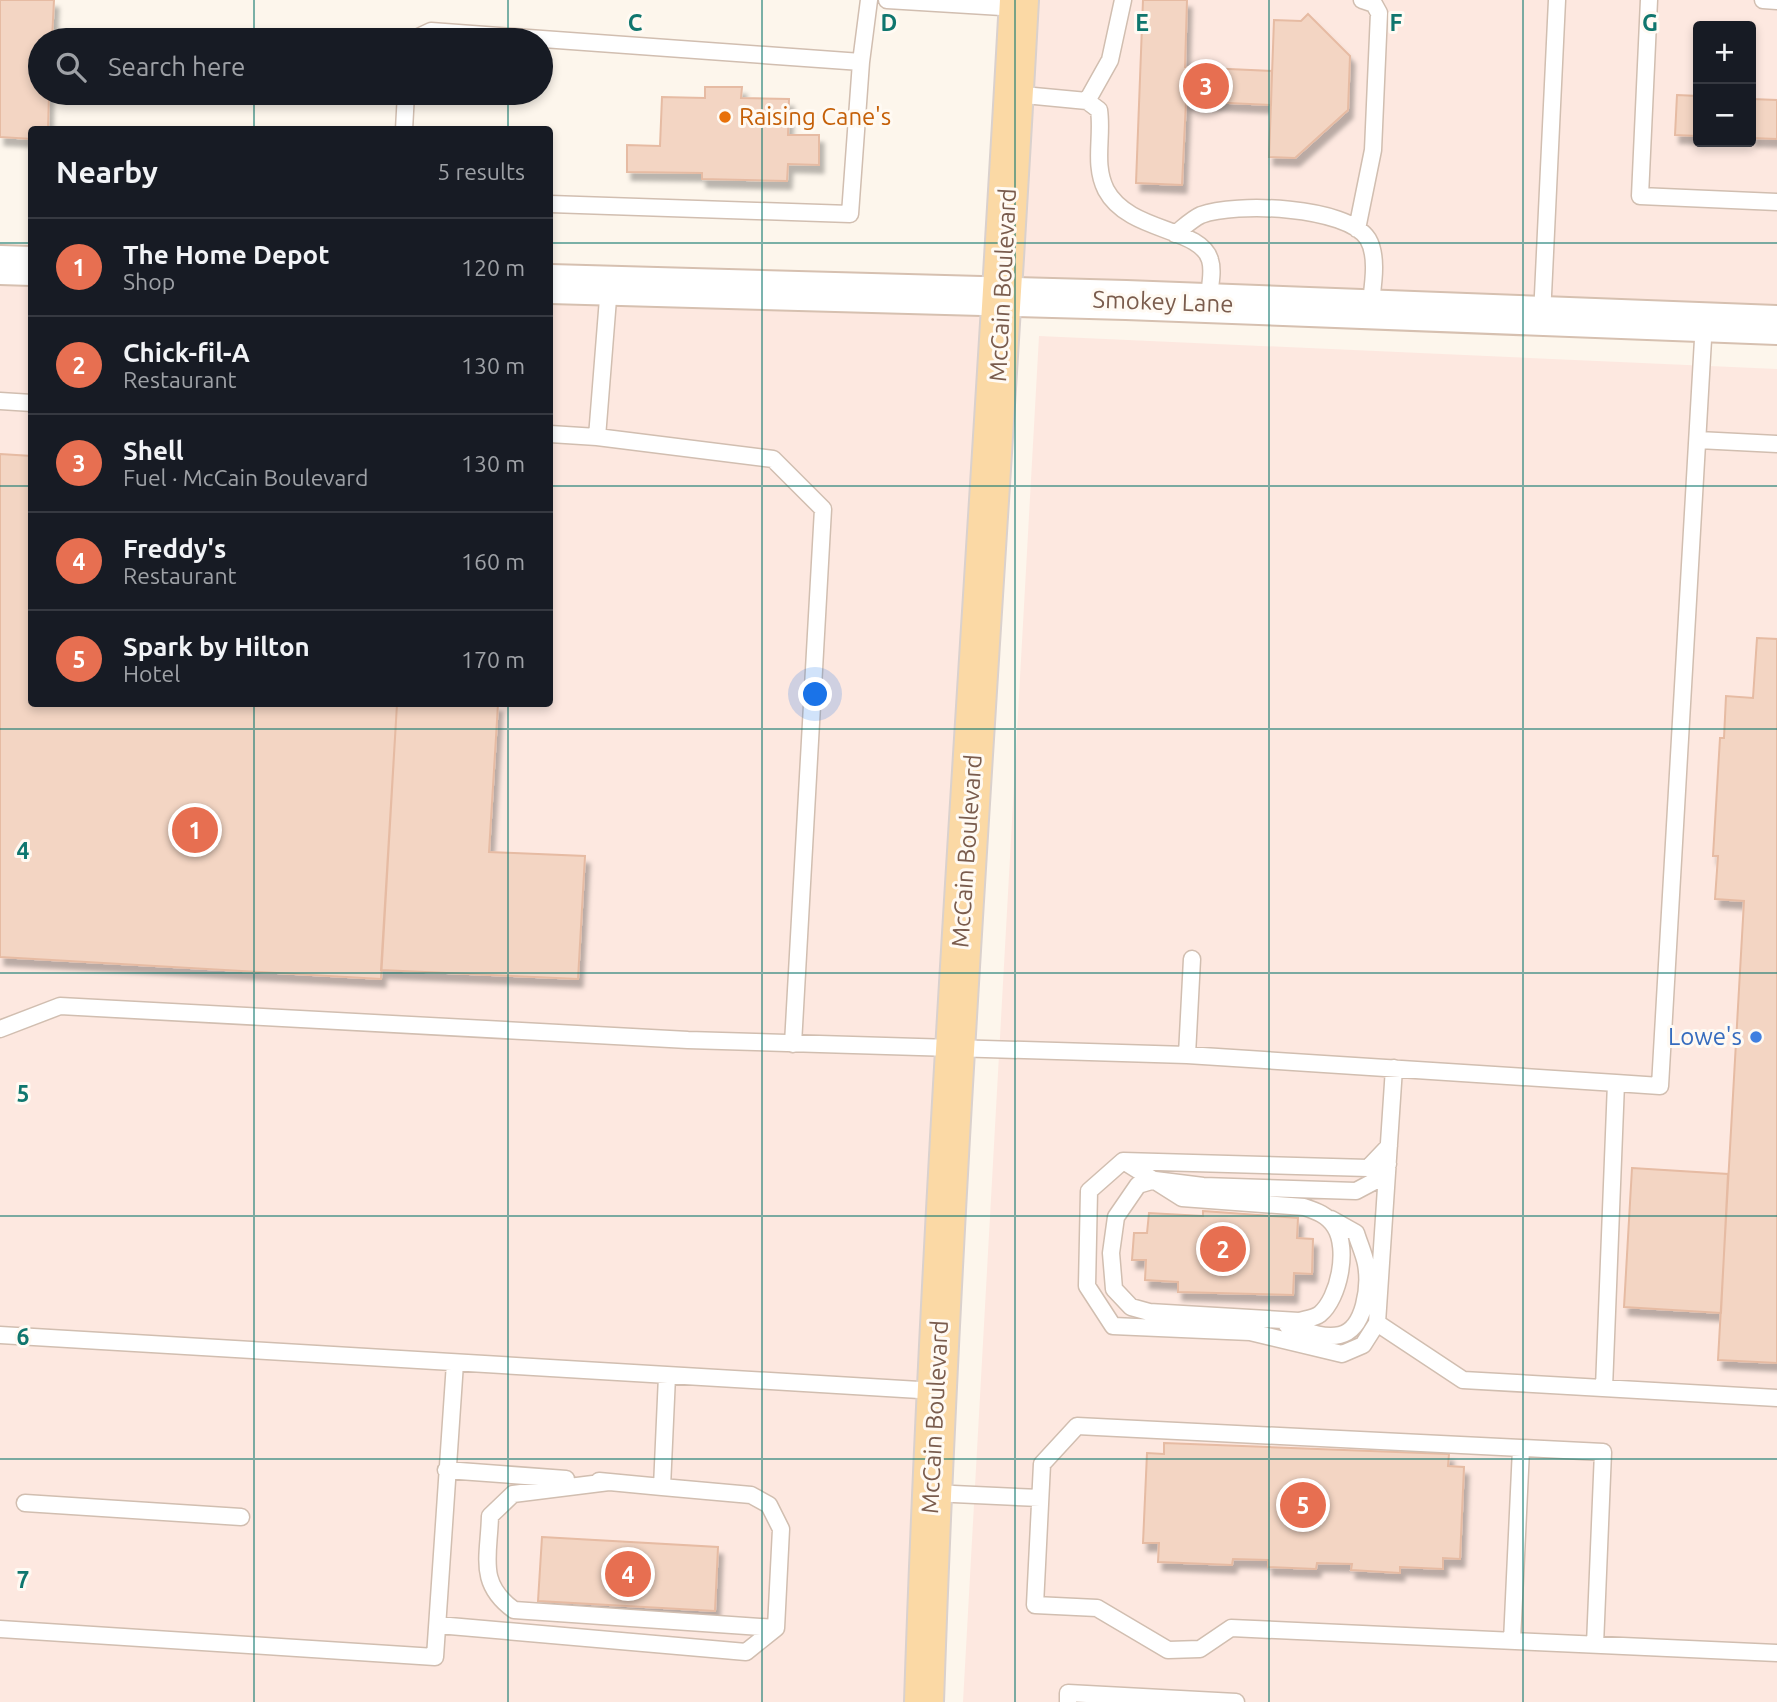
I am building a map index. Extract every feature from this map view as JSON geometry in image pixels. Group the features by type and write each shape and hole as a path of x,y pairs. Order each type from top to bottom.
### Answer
{"main road":[{"name":"McCain Boulevard","path":"924,1702 936,1391 954,1051 1018,4"}],"street":[{"path":"0,265 28,266"},
{"name":"Smokey Lane","path":"553,284 1208,303 1777,325"}],"lane":[{"path":"553,204 850,214 861,62 869,0"},
{"path":"887,0 1018,4"},
{"path":"1087,101 1110,60 1123,0"},
{"path":"1357,229 1373,150 1379,13 1374,4 1362,0"},
{"path":"1542,316 1557,0"},
{"path":"1649,0 1640,196 1777,202"},
{"path":"1763,0 1777,1"},
{"path":"553,40 861,62"},
{"path":"1014,94 1087,101 1098,110 1099,169 1106,190 1129,216 1192,239 1204,248 1211,261 1208,303"},
{"path":"404,126 405,105"},
{"path":"1175,234 1201,215 1245,210 1290,210 1341,220 1357,229 1367,239 1371,248 1370,310"},
{"path":"597,438 609,286"},
{"path":"0,1029 61,1006 793,1044 954,1051 1187,1055 1660,1086 1704,322"},
{"path":"0,401 28,403"},
{"path":"553,435 773,459 823,509 793,1044"},
{"path":"1698,440 1777,444"},
{"path":"1187,1055 1192,959"},
{"path":"1389,1146 1368,1168 1123,1161 1089,1191 1087,1286 1113,1326 1250,1332 1342,1354 1363,1345 1377,1323 1380,1269 1388,1164 1394,1068"},
{"path":"1604,1388 1616,1083"},
{"path":"1123,1161 1182,1198 1304,1207 1322,1213 1356,1233 1367,1265 1361,1314 1351,1331 1323,1336 1264,1318"},
{"path":"1322,1213 1336,1228 1341,1248 1333,1299 1318,1316 1299,1321 1149,1312 1131,1307 1114,1289 1111,1253 1116,1217 1138,1185 1155,1180 1203,1186 1356,1191 1373,1182 1388,1164"},
{"path":"1377,1323 1463,1380 1777,1398"},
{"path":"0,1335 936,1391"},
{"path":"0,1629 435,1657 446,1470 456,1363"},
{"path":"662,1487 667,1376"},
{"path":"1595,1645 1603,1452 1077,1426 1042,1464 1035,1605 1097,1608 1168,1650 1200,1649 1231,1629 1512,1642 1777,1653"},
{"path":"1512,1642 1521,1448"},
{"path":"438,1625 746,1652 776,1628 781,1529 769,1505 751,1495 446,1470"},
{"path":"609,1482 513,1494 491,1516 488,1581 498,1598 514,1611 776,1628"},
{"path":"932,1493 1040,1498"},
{"path":"25,1503 241,1517"},
{"path":"1068,1697 1236,1702"}],"shaded area":[{"path":"1019,0 1777,0 1777,308 1002,297"},
{"path":"0,259 28,260 28,707 553,707 553,280 1002,297 905,1702 0,1702"},
{"path":"1039,336 1777,369 1777,1702 963,1702"}],"building":[{"path":"0,0 54,0 53,28 28,28 28,105 49,105 48,126 28,126 28,139 0,137"},
{"path":"1143,0 1187,0 1185,67 1272,71 1271,105 1186,101 1182,185 1136,183"},
{"path":"1308,14 1350,56 1348,110 1295,158 1269,157 1274,20 1301,21"},
{"name":"Raising Cane's","path":"705,87 742,87 741,98 789,99 788,135 819,135 819,165 788,164 787,181 702,179 702,173 627,172 627,145 660,146 662,97 705,98"},
{"path":"1677,95 1693,96 1693,136 1675,135"},
{"path":"1756,99 1777,100 1777,139 1756,138"},
{"path":"0,454 28,456 28,707 397,707 381,979 0,957"},
{"name":"Lowe's","path":"1757,638 1777,639 1777,1363 1718,1360 1744,901 1715,899 1718,856 1713,856 1720,738 1724,738 1726,696 1753,698"},
{"path":"397,707 498,707 489,852 585,856 578,979 381,970"},
{"path":"1632,1168 1728,1174 1721,1313 1624,1307"},
{"path":"1203,1211 1298,1218 1297,1238 1313,1239 1312,1274 1294,1273 1293,1295 1178,1292 1178,1282 1145,1280 1146,1260 1132,1260 1134,1233 1147,1233 1149,1213 1203,1216"},
{"path":"1164,1443 1449,1454 1448,1466 1464,1467 1460,1559 1443,1558 1443,1569 1400,1567 1400,1573 1351,1570 1352,1564 1317,1563 1316,1569 1268,1567 1268,1560 1233,1559 1232,1565 1158,1562 1159,1543 1143,1543 1147,1453 1164,1454"},
{"path":"542,1537 718,1547 715,1611 538,1601"}],"place":[{"name":"Shell","path":"1206,86"},
{"name":"Raising Cane's","path":"725,117"},
{"name":"The Home Depot","path":"195,830"},
{"name":"Lowe's","path":"1756,1037"},
{"name":"Chick-fil-A","path":"1223,1249"},
{"name":"Spark by Hilton","path":"1303,1505"},
{"name":"Freddy's","path":"628,1574"}]}
